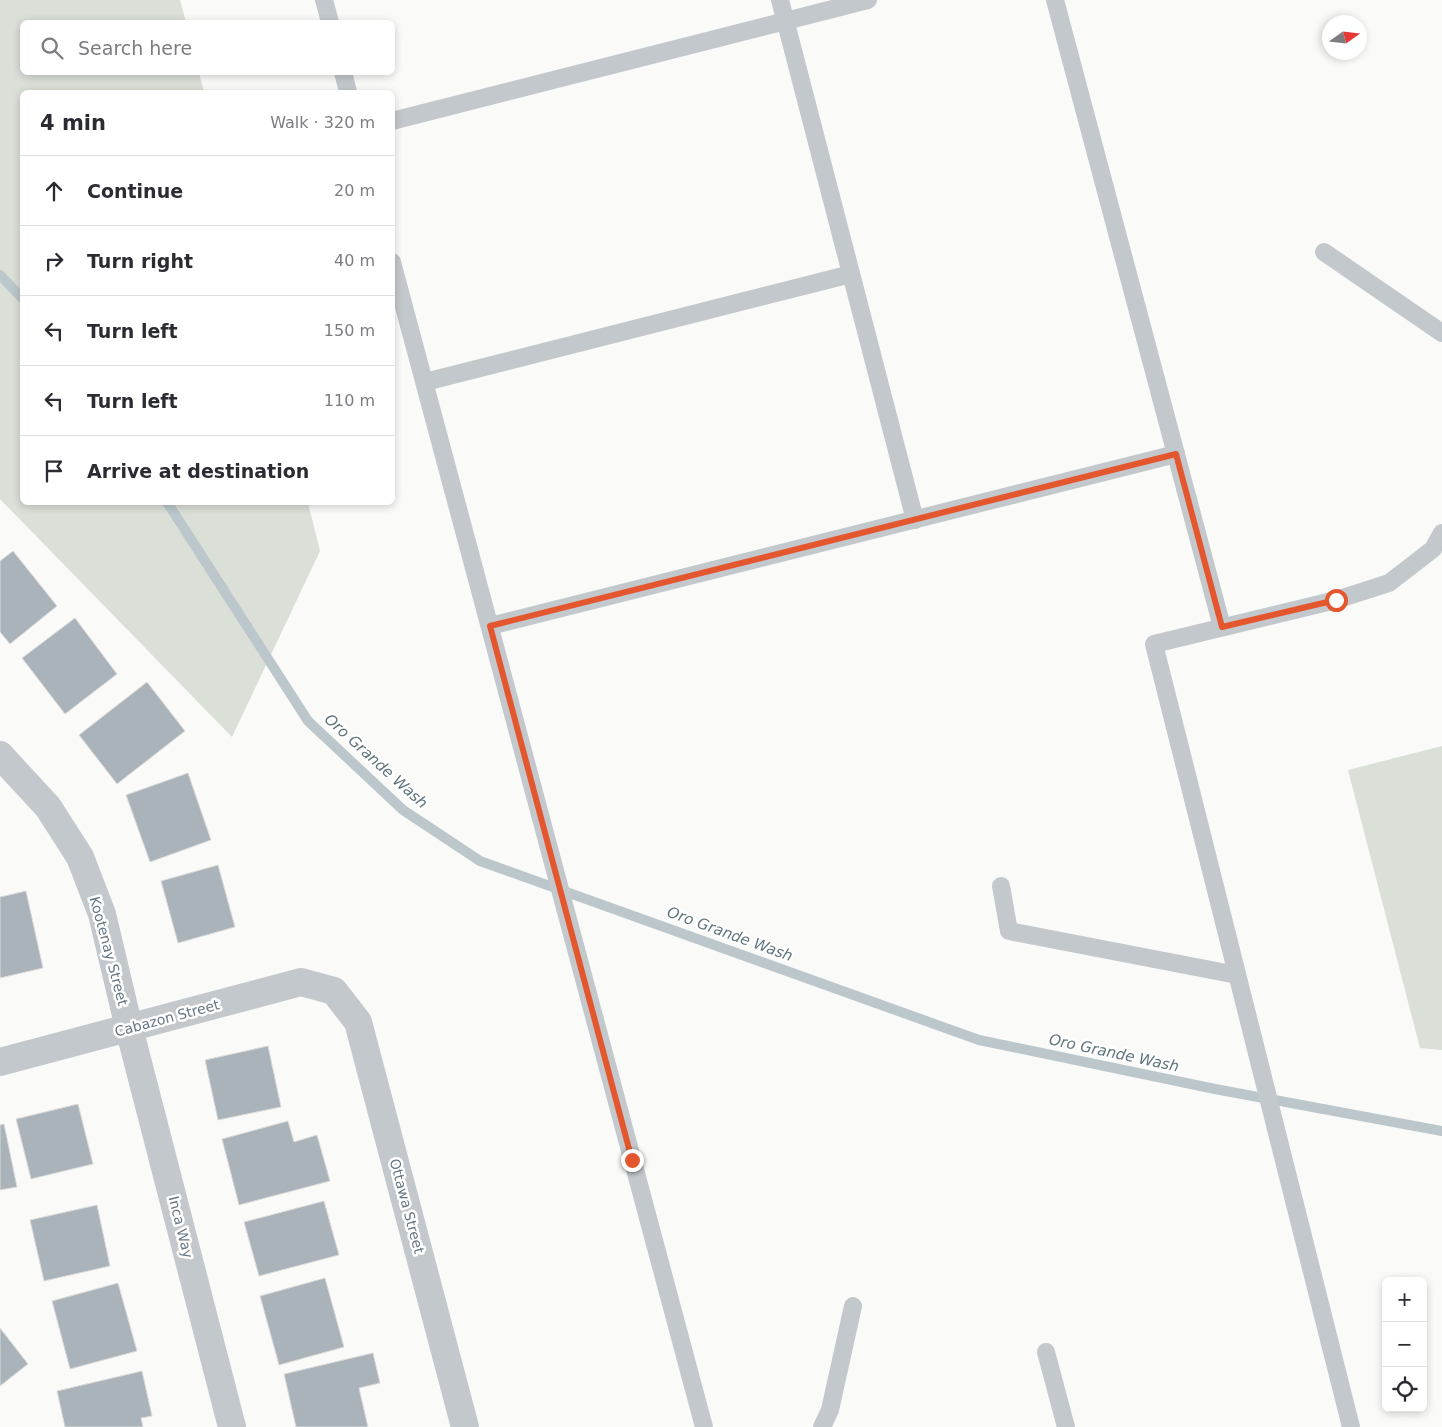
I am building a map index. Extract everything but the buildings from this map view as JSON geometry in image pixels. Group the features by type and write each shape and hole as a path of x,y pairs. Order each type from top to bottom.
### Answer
{"street":[{"name":"Kootenay Street","path":"0,755 48,807 80,857 102,914 129,1028"},
{"name":"Cabazon Street","path":"0,1062 301,982 334,991"},
{"name":"Ottawa Street","path":"334,991 358,1022 466,1427"},
{"name":"Inca Way","path":"129,1028 232,1427"}],"lane":[{"path":"324,0 329,20"},
{"path":"780,0 915,520"},
{"path":"395,120 868,0"},
{"path":"1055,0 1222,627"},
{"path":"344,75 348,90"},
{"path":"1324,252 1442,333"},
{"path":"395,273 704,1427"},
{"path":"425,382 851,274"},
{"path":"490,626 1176,454"},
{"path":"1351,1427 1154,644 1336,600 1389,583 1433,548 1442,533"},
{"path":"1001,886 1009,931 1237,975"},
{"path":"822,1427 830,1410 854,1306"},
{"path":"1046,1352 1066,1427"}],"shaded area":[{"path":"0,0 180,0 185,20 20,20 20,75 200,75 203,90 20,90 20,505 308,505 320,551 232,737 0,499"},
{"path":"1442,746 1442,1050 1420,1048 1348,770"}],"waterway":[{"name":"Oro Grande Wash","path":"0,275 20,296"},
{"name":"Oro Grande Wash","path":"169,505 308,721 403,810 480,861 979,1040 1215,1089 1442,1131"}],"route":[{"path":"632,1160 490,626 1176,454 1222,627 1336,600"}]}
